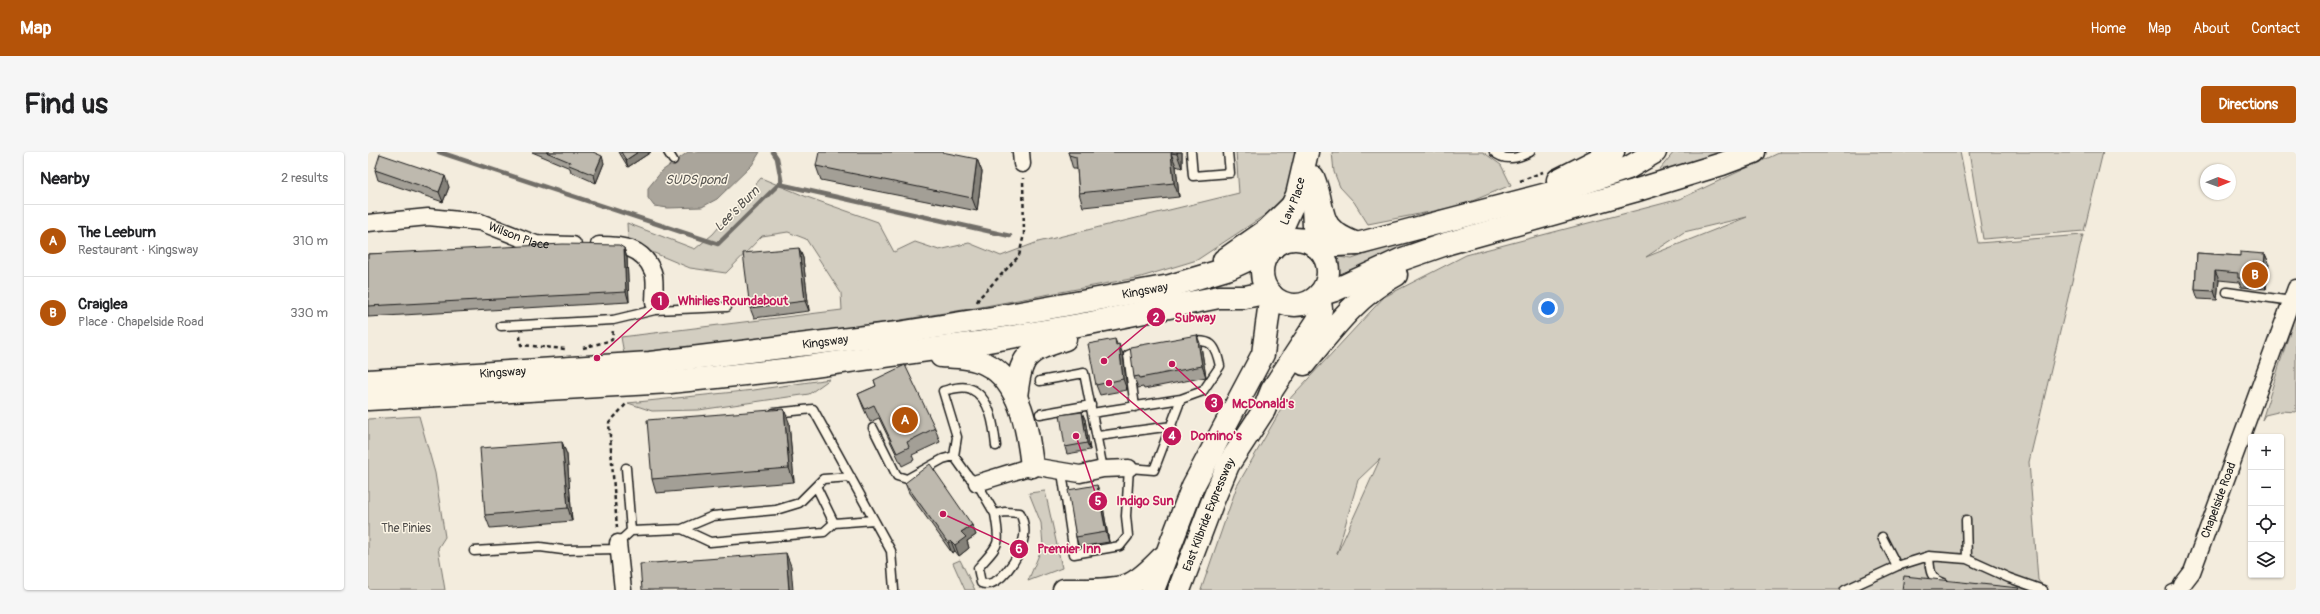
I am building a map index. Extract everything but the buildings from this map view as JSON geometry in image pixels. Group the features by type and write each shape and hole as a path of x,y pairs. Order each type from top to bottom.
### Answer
{"main road":[{"name":"Law Place","path":"1273,248 1302,180 1307,152"},
{"name":"Law Place","path":"1312,152 1313,177 1310,194 1316,246"},
{"path":"1264,410 1361,298 1380,283 1408,269 1447,231 1523,191 1546,186 1613,152"},
{"path":"1523,191 1592,182 1628,168 1655,152"},
{"path":"1425,252 1400,260 1335,290 1319,295 1306,304 1294,305 1283,303 1270,293 1263,282 1262,273 1265,260 1273,248 1290,240 1304,241 1316,246 1357,244 1447,231 1634,191 1722,164 1754,152"},
{"path":"1628,168 1634,191"},
{"path":"1313,177 1320,194 1322,213 1326,225 1338,237 1357,244"},
{"path":"1206,275 1267,230 1292,206"},
{"path":"1316,246 1321,252 1327,266 1327,281 1319,295"},
{"name":"Kingsway","path":"377,390 650,363 799,346 1035,311 1170,286 1230,268 1273,248"},
{"name":"Kingsway","path":"377,390 680,381 792,369 898,355 1012,337 1160,310 1219,297 1270,293"},
{"name":"East Kilbride Expressway","path":"1153,590 1193,486 1263,354 1270,293"},
{"name":"East Kilbride Expressway","path":"1179,590 1228,465 1264,410 1272,390 1318,320 1321,310 1319,295"},
{"path":"1016,397 1020,370 1024,362 1035,349 1160,310"},
{"path":"898,355 962,357 987,364 1002,377 1016,397 1026,427 1032,466"},
{"path":"1088,590 1120,589 1128,586 1148,572 1166,554"},
{"path":"1064,590 1084,590"}],"street":[{"name":"Wilson Place","path":"368,223 428,217 480,222 536,244 626,246 642,256 653,272 654,306"},
{"name":"Chapelside Road","path":"2178,588 2192,572 2294,294"},
{"path":"977,483 1032,466 1080,474 1104,469 1129,468"},
{"path":"619,546 623,590"}],"lane":[{"path":"668,152 673,160"},
{"path":"1191,152 1193,176 1230,173 1228,152"},
{"path":"1494,152 1500,157 1513,158 1530,152"},
{"path":"2228,292 2294,294"},
{"path":"501,326 613,320 654,306 727,307"},
{"path":"1040,414 1135,407 1181,399 1203,391 1220,366 1216,350 1209,342 1203,340 1184,343"},
{"path":"1135,407 1128,355 1133,351 1148,349"},
{"path":"1040,381 1084,373 1104,469"},
{"path":"995,514 1005,512 1020,513 1025,530 1018,557 1010,568 993,585 987,586 981,583 978,568 995,550 999,542 995,514 977,483 969,477 954,456 956,437 943,391 958,388 971,389 986,404 994,429 996,446"},
{"path":"1062,472 1074,554 1120,546 1128,536 1126,516 1129,468 1154,470 1181,399"},
{"path":"767,413 814,409 891,551 894,590"},
{"path":"1098,436 1172,426"},
{"path":"873,428 897,476 907,479 943,459 954,456"},
{"path":"474,551 540,547 563,550 619,546 631,531 626,468"},
{"path":"631,531 682,529 713,516 776,510 799,503 822,479 851,478"},
{"path":"816,486 834,523"},
{"path":"682,529 710,542 824,532 834,523 874,520"},
{"path":"1966,520 1967,559"},
{"path":"1882,537 1897,566"},
{"path":"1929,556 1931,576 1936,581 1951,584"},
{"path":"1845,590 1897,566 1929,556 1967,559 2010,578 2043,590"}],"path":[{"path":"979,298 1019,256 1024,234 1022,158"},
{"path":"1523,191 1549,170"},
{"path":"576,350 612,340 613,320"},
{"path":"518,325 521,345 568,349"}],"green space":[{"path":"1236,152 1298,152 1293,175 1285,195 1268,213 1197,260 1141,277 975,308 845,329 624,354 621,337 842,310 841,293 806,239 788,232 762,236 726,273 690,268 628,242 627,223 695,249 713,234 761,178 807,197 878,222 894,252 915,242 939,250 969,243 1001,256 1038,242 1239,193"},
{"path":"1332,152 1483,152 1501,165 1511,185 1460,206 1368,224 1354,202 1340,187 1334,172"},
{"path":"1674,152 1730,152 1660,173 1660,169"},
{"path":"1781,152 1960,152 1978,243 2083,235 2029,462 2038,580 2046,590 1201,590 1237,486 1283,406 1384,297 1466,255 1680,199","holes":["1747,217 1646,257 1684,232","1380,459 1337,554 1358,480"]},
{"path":"1969,152 2103,152 2084,231 1983,239"},
{"path":"1402,242 1413,242 1404,248 1333,277 1335,265 1332,256 1352,259"},
{"path":"2292,301 2296,302 2296,412 2282,411 2265,415 2262,420 2292,325"},
{"path":"830,379 809,394 699,410 652,411 628,403 754,390"},
{"name":"The Pinies","path":"419,416 435,473 445,537 438,548 445,590 368,590 368,419"},
{"path":"1045,491 1062,568 1028,581 1043,545 1041,523 1029,493"},
{"path":"960,560 975,590 965,590 953,563"}],"water":[{"name":"SUDS pond","path":"688,152 760,152 752,165 717,199 702,207 668,208 654,206 648,198 648,188 662,171"}],"waterway":[{"name":"Lee's Burn","path":"439,152 718,244 779,184 1010,236"},
{"path":"773,152 777,158 782,185"}],"place":[{"name":"Craiglea","path":"2255,275"},
{"name":"Whirlies Roundabout","path":"597,358"},
{"name":"Subway","path":"1104,361"},
{"name":"McDonald's","path":"1172,364"},
{"name":"Domino's","path":"1109,383"},
{"name":"The Leeburn","path":"905,420"},
{"name":"Indigo Sun","path":"1076,436"},
{"name":"Premier Inn","path":"943,514"}]}
